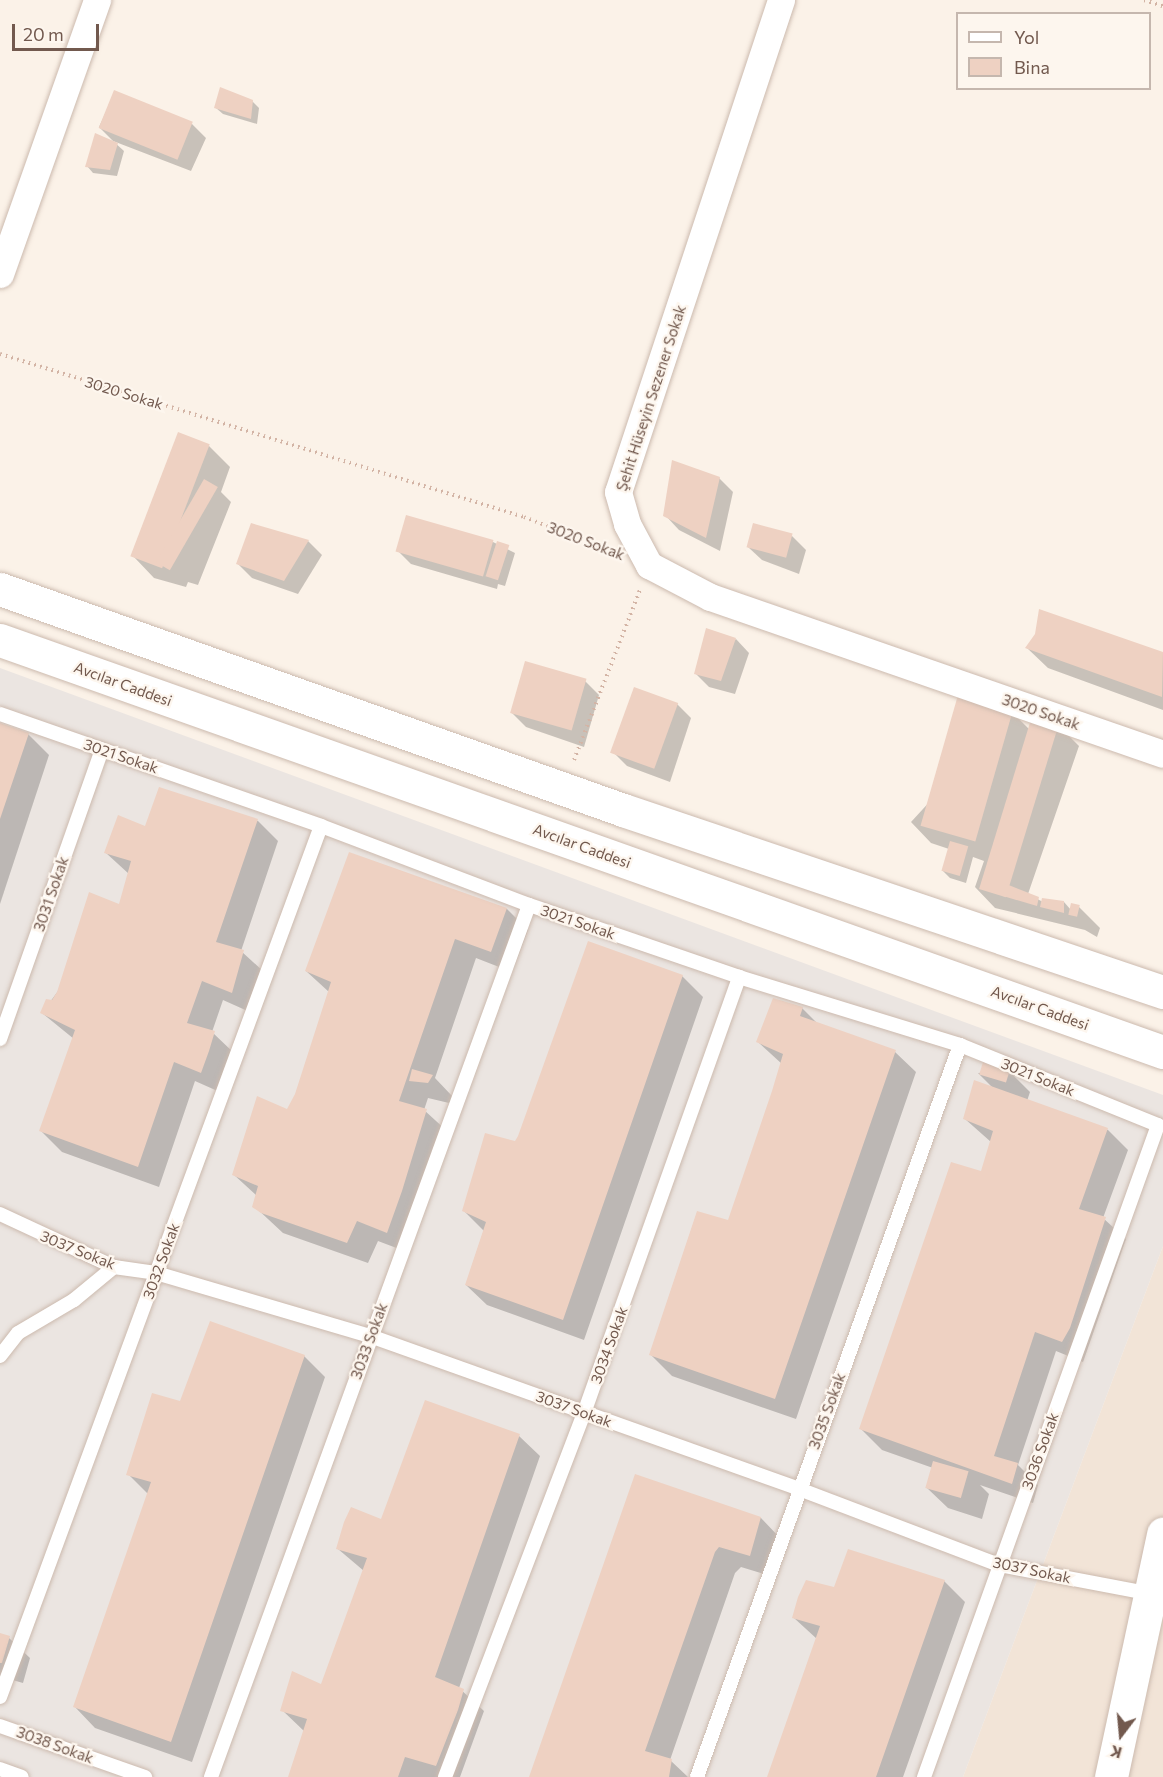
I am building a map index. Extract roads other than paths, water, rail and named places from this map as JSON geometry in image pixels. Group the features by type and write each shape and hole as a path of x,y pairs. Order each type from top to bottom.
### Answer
{"main road":[{"path":"0,589 563,789 1163,992"},
{"name":"Avcılar Caddesi","path":"0,640 1163,1052"},
{"path":"1111,1777 1154,1611 1161,1551"}],"street":[{"path":"0,274 97,0"},
{"name":"Şehit Hüseyin Sezener Sokak","path":"649,565 627,524 618,492 781,0"},
{"name":"3020 Sokak","path":"649,565 710,597 1163,754"}],"lane":[{"name":"3021 Sokak","path":"0,714 321,826 529,905 739,977 960,1045 1158,1125"},
{"name":"3031 Sokak","path":"0,1039 102,749"},
{"name":"3032 Sokak","path":"0,1697 321,826"},
{"name":"3033 Sokak","path":"211,1777 529,905"},
{"name":"3034 Sokak","path":"445,1777 585,1413 739,977"},
{"name":"3035 Sokak","path":"697,1777 960,1045"},
{"name":"3036 Sokak","path":"924,1777 1158,1125"},
{"name":"3037 Sokak","path":"0,1214 114,1267 156,1273 370,1336 799,1489 999,1565 1154,1611"},
{"path":"0,1356 18,1333 74,1300 114,1267"},
{"name":"3038 Sokak","path":"0,1726 145,1777"},
{"path":"0,1769 22,1777"}]}
